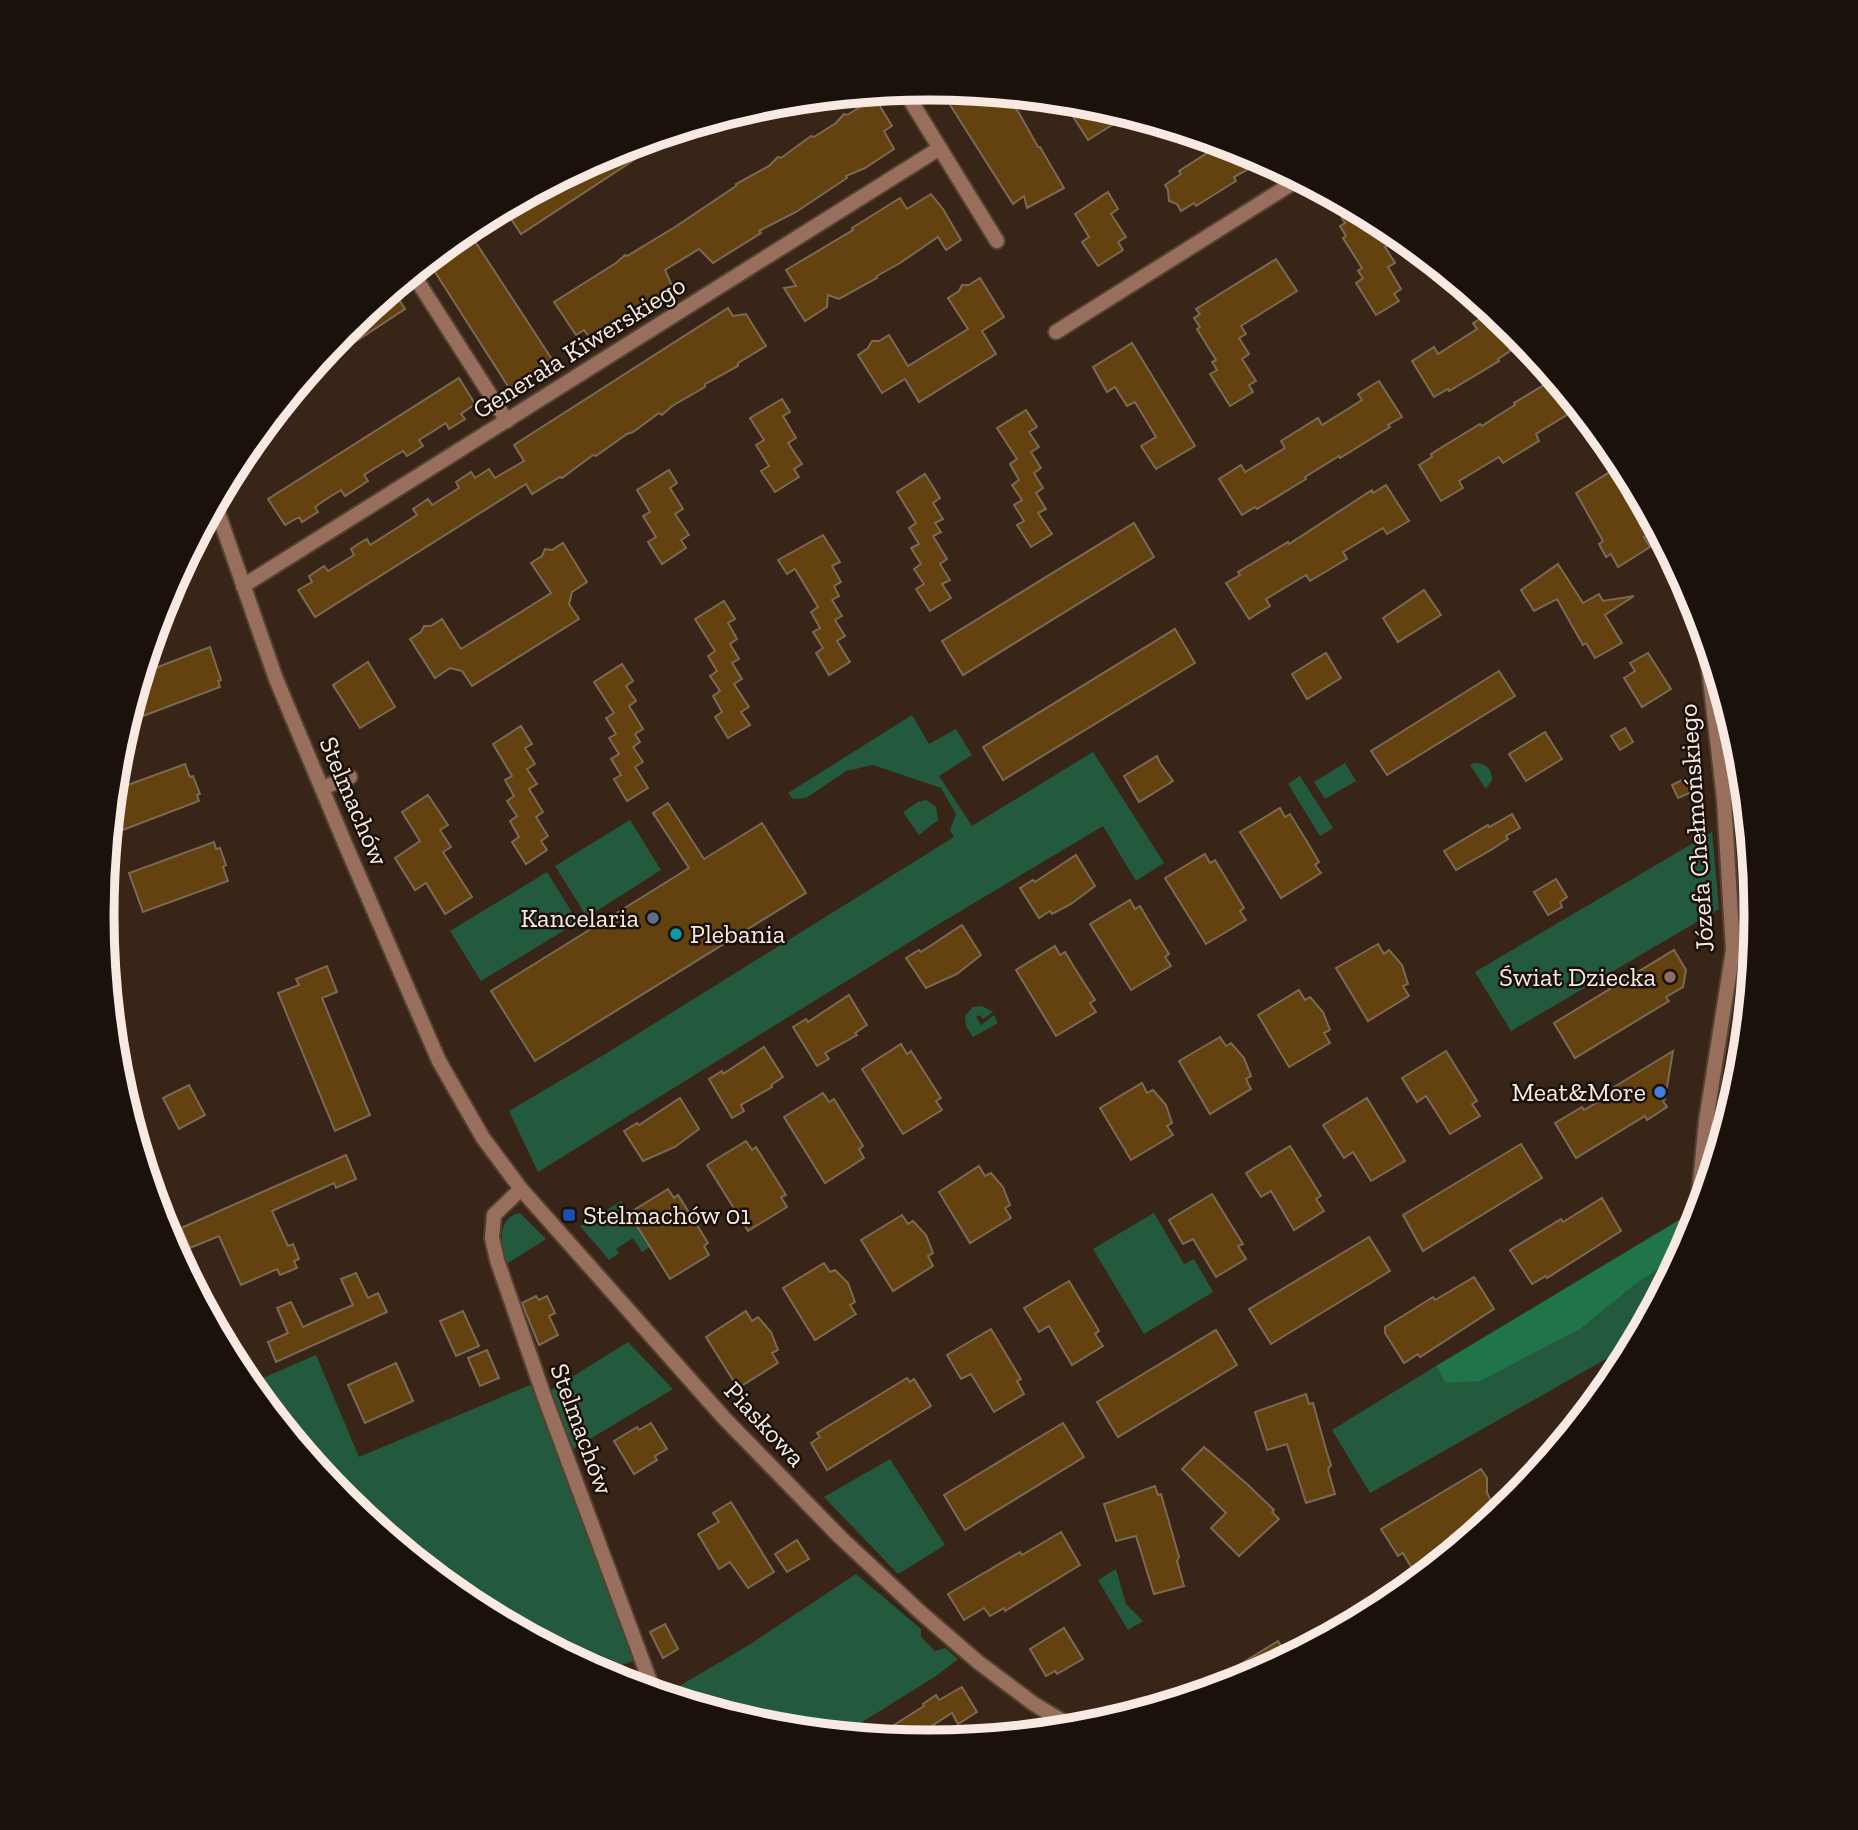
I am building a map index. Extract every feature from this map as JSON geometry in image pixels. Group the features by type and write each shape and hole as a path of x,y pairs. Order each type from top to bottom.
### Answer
{"street":[{"path":"910,100 997,241"},
{"name":"Generała Kiwerskiego","path":"243,586 940,148"},
{"path":"1056,332 1291,184"},
{"path":"417,281 507,421"},
{"name":"Stelmachów","path":"219,515 276,679 428,1038 465,1110"},
{"name":"Józefa Chełmońskiego","path":"1700,1179 1706,1121 1733,950 1724,800 1711,686"},
{"path":"322,788 351,777"},
{"name":"Piaskowa","path":"465,1110 521,1189 724,1418 840,1537 919,1611 978,1662 1059,1719"},
{"name":"Stelmachów","path":"521,1189 494,1215 492,1238 497,1260 544,1396 650,1680"}],"green space":[{"path":"912,715 929,744 956,729 972,755 939,776 972,826 1093,752 1164,863 1136,881 1103,826 929,930 538,1172 509,1111 954,837 950,830 956,814 941,788 873,765 846,771 806,798 793,799 788,793"},
{"path":"1345,763 1356,781 1325,799 1314,782"},
{"path":"1470,765 1485,765 1491,772 1492,780 1486,789"},
{"path":"1300,776 1333,828 1320,836 1288,784"},
{"path":"926,800 936,807 938,820 919,835 903,812"},
{"path":"630,820 661,870 587,917 555,866"},
{"path":"1712,832 1719,909 1511,1031 1475,972"},
{"path":"547,872 578,922 481,981 450,931"},
{"path":"982,1006 993,1012 983,1019 979,1015 976,1017 981,1025 994,1015 998,1023 973,1037 966,1026 965,1016 973,1007"},
{"path":"621,1201 650,1247 642,1252 633,1238 616,1249 619,1253 609,1260 580,1226"},
{"path":"520,1213 546,1239 505,1265 503,1226 512,1216"},
{"path":"1154,1213 1184,1264 1194,1259 1213,1292 1144,1334 1093,1249"},
{"path":"1684,1217 1665,1264 1635,1284 1580,1329 1480,1381 1445,1383 1436,1366"},
{"path":"1665,1264 1616,1353 1370,1493 1332,1430 1436,1366 1445,1383 1635,1283"},
{"path":"628,1342 673,1389 570,1451 548,1392"},
{"path":"316,1355 359,1457 535,1383 636,1660 616,1667 568,1646 476,1593 433,1562 391,1528 316,1453 259,1380"},
{"path":"890,1459 945,1545 898,1574 824,1497"},
{"path":"1116,1569 1126,1604 1143,1621 1128,1630 1098,1580"},
{"path":"856,1574 921,1629 921,1637 935,1651 945,1648 958,1659 936,1676 855,1727 770,1715 674,1689 749,1645"}],"building":[{"path":"947,100 1012,104 1019,113 1064,188 1027,208 1024,196 1013,204"},
{"path":"877,101 892,126 884,131 894,149 865,168 846,176 847,178 796,212 759,231 761,233 713,263 699,249 665,270 673,288 591,340 584,330 576,335 554,302 625,255 675,227 811,136 814,137 836,123 844,114 847,115 869,102"},
{"path":"1070,112 1117,122 1088,140"},
{"path":"650,149 521,234 509,216 568,184"},
{"path":"1211,151 1214,154 1242,163 1247,170 1234,177 1236,181 1196,206 1194,203 1181,211 1177,204 1169,201 1165,185 1181,174 1179,171"},
{"path":"1108,192 1118,209 1111,214 1126,237 1118,242 1123,250 1098,266 1082,242 1089,237 1075,214"},
{"path":"931,194 961,240 946,250 938,237 877,278 839,299 828,295 827,307 805,321 784,288 796,286 786,270 900,198 907,209"},
{"path":"1346,215 1391,244 1385,247 1395,263 1388,267 1401,289 1394,294 1399,301 1376,315 1356,283 1363,278 1358,271 1362,268 1343,238 1346,236 1340,226 1345,223 1342,218"},
{"path":"473,239 555,364 511,391 433,268"},
{"path":"1276,259 1297,291 1241,326 1246,334 1239,338 1249,354 1242,359 1256,381 1249,385 1253,392 1230,406 1210,374 1217,370 1212,362 1216,360 1197,329 1200,327 1194,318 1200,314 1196,309"},
{"path":"980,278 1004,317 982,331 996,354 919,402 905,379 882,393 858,355 868,348 872,341 879,341 889,335 908,366 968,329 948,298 959,291 962,285 969,285"},
{"path":"397,297 405,309 341,351"},
{"path":"728,308 733,316 746,314 766,346 662,415 659,413 596,456 593,455 562,478 532,494 526,484 315,617 298,590 312,582 309,576 324,566 328,571 354,555 351,549 367,539 370,545 397,528 417,515 413,509 428,499 432,505 459,488 456,482 471,472 475,478 489,469 495,478 524,461 514,445"},
{"path":"1483,317 1514,348 1498,359 1499,361 1434,397 1412,361 1434,347 1438,354 1477,329 1473,323"},
{"path":"1132,343 1195,446 1156,469 1141,446 1156,437 1135,402 1127,406 1115,387 1107,392 1093,367"},
{"path":"459,378 475,404 461,414 465,419 449,429 446,423 419,440 423,446 407,456 403,451 364,475 368,481 345,496 341,490 315,507 318,512 302,522 299,517 285,525 268,499"},
{"path":"1379,381 1402,417 1340,458 1339,456 1305,477 1306,479 1257,509 1255,507 1242,515 1219,479 1241,465 1245,472 1285,448 1281,441 1318,418 1322,425 1362,400 1358,394"},
{"path":"1547,383 1571,412 1536,434 1539,441 1503,463 1499,457 1459,481 1463,488 1441,501 1419,465 1432,457 1431,454 1480,424 1482,426 1515,405 1514,403"},
{"path":"782,399 790,412 783,416 796,438 788,443 802,464 794,469 799,477 775,492 761,471 769,466 756,445 764,440 750,418"},
{"path":"1026,410 1037,427 1029,432 1039,447 1031,452 1041,468 1034,473 1043,488 1036,493 1046,509 1038,513 1052,534 1031,547 1017,525 1024,521 1014,505 1022,500 1012,485 1019,480 1010,464 1017,459 997,428"},
{"path":"669,470 677,483 670,488 683,509 675,514 689,535 681,540 686,548 662,564 648,542 656,537 643,516 650,512 637,490"},
{"path":"1612,470 1628,496 1625,498 1647,536 1644,537 1650,547 1618,567 1611,554 1606,557 1599,544 1603,541 1576,493"},
{"path":"925,474 940,498 933,503 943,519 935,523 941,532 933,536 947,559 940,564 950,580 942,584 951,598 930,611 916,589 924,584 914,569 921,564 911,548 919,544 909,528 916,523 897,492"},
{"path":"1386,485 1409,521 1387,534 1383,528 1343,552 1347,559 1310,581 1306,575 1266,599 1270,606 1249,619 1226,583 1240,575 1238,572 1288,542 1289,544 1372,490 1373,493"},
{"path":"1134,523 1154,557 963,675 942,641"},
{"path":"823,535 840,562 832,566 841,582 834,586 839,596 832,600 842,616 835,620 845,636 837,641 850,662 829,675 816,653 823,648 813,632 820,628 811,612 818,607 795,569 787,574 778,560"},
{"path":"563,543 587,582 572,592 569,604 579,619 472,686 462,671 450,668 435,678 410,639 421,632 424,626 431,626 442,619 461,649 521,612 551,593 531,563 542,556 545,549 552,550"},
{"path":"1558,564 1583,603 1599,594 1603,601 1634,596 1605,615 1622,643 1595,658 1586,643 1583,645 1557,599 1534,611 1521,590"},
{"path":"1424,590 1441,615 1398,642 1383,618"},
{"path":"724,601 735,619 728,623 737,639 730,644 739,659 732,663 742,679 734,684 749,707 741,712 750,725 728,738 715,717 722,712 713,696 720,691 710,676 717,671 708,656 715,651 695,619"},
{"path":"1175,629 1195,663 1003,780 983,747"},
{"path":"210,647 221,680 218,681 220,687 139,718 152,669"},
{"path":"1326,653 1341,678 1307,699 1292,674"},
{"path":"1648,653 1671,689 1642,707 1624,678 1635,671 1630,663"},
{"path":"368,662 395,707 360,728 333,685"},
{"path":"622,664 633,681 626,686 636,701 629,706 643,729 635,734 640,742 633,747 643,762 635,767 648,788 627,801 614,779 621,775 611,759 619,754 609,738 616,734 606,718 614,713 594,682"},
{"path":"1499,671 1515,696 1387,775 1371,751"},
{"path":"521,726 532,744 525,748 535,764 527,769 537,784 529,789 543,812 536,817 548,836 541,841 547,850 526,864 512,842 519,837 510,821 517,816 507,801 514,796 505,780 512,776 493,744"},
{"path":"1625,728 1633,742 1620,750 1611,736"},
{"path":"1545,732 1562,759 1526,781 1509,754"},
{"path":"1157,756 1173,781 1139,802 1124,776"},
{"path":"185,764 200,794 197,795 199,801 118,832 124,786"},
{"path":"1686,778 1692,792 1678,798 1672,785"},
{"path":"428,795 448,825 440,830 451,847 443,852 472,897 445,914 426,883 415,890 395,858 420,841 402,812"},
{"path":"668,803 704,859 762,823 806,893 535,1061 491,991 689,868 653,813"},
{"path":"1280,808 1285,817 1290,814 1319,862 1315,865 1321,873 1281,898 1240,832"},
{"path":"1512,814 1520,828 1506,836 1508,839 1456,870 1444,851"},
{"path":"214,842 216,849 220,848 228,881 143,912 129,873"},
{"path":"1205,854 1210,863 1215,860 1244,908 1240,911 1246,920 1206,944 1165,878"},
{"path":"1076,855 1095,886 1071,904 1039,918 1020,888 1033,880 1035,882"},
{"path":"1556,879 1567,897 1560,902 1562,907 1548,915 1534,892"},
{"path":"1130,900 1135,909 1140,906 1169,954 1165,957 1171,966 1131,990 1090,924"},
{"path":"962,925 981,955 957,974 926,988 906,958 919,950 921,952"},
{"path":"1378,944 1384,954 1389,950 1402,965 1408,984 1403,986 1409,996 1368,1021 1336,968"},
{"path":"1055,946 1060,955 1065,952 1095,1000 1090,1003 1096,1012 1056,1036 1016,970"},
{"path":"1674,950 1686,970 1683,987 1666,997 1669,1001 1575,1058 1554,1023"},
{"path":"327,966 337,992 322,998 370,1115 335,1131 278,993 299,985 296,979"},
{"path":"1299,990 1305,1000 1310,997 1323,1012 1330,1030 1324,1033 1330,1043 1289,1067 1258,1015"},
{"path":"849,995 867,1025 855,1033 857,1035 825,1053 829,1059 817,1066 793,1027 806,1019 808,1022"},
{"path":"1220,1037 1226,1046 1231,1043 1244,1058 1251,1076 1246,1079 1251,1089 1210,1114 1179,1061"},
{"path":"901,1044 907,1054 911,1051 941,1098 936,1101 942,1110 903,1134 862,1069"},
{"path":"764,1047 783,1077 771,1085 772,1087 741,1105 744,1111 732,1118 709,1079 722,1071 723,1074"},
{"path":"1446,1051 1477,1101 1472,1104 1480,1116 1450,1134 1426,1096 1417,1102 1402,1078"},
{"path":"1673,1051 1663,1101 1667,1107 1647,1120 1645,1116 1576,1158 1555,1123 1616,1091 1614,1087"},
{"path":"1142,1083 1147,1093 1153,1090 1166,1105 1172,1123 1167,1126 1173,1135 1131,1160 1100,1108"},
{"path":"189,1085 205,1115 179,1129 163,1098"},
{"path":"823,1093 829,1102 834,1099 863,1146 859,1149 864,1158 825,1183 784,1117"},
{"path":"680,1098 699,1129 675,1147 643,1161 624,1131 637,1123 639,1125"},
{"path":"1367,1098 1405,1161 1371,1181 1353,1152 1344,1158 1323,1125"},
{"path":"746,1141 752,1150 756,1147 786,1195 781,1197 787,1207 748,1231 707,1165"},
{"path":"1521,1144 1542,1178 1423,1251 1403,1215"},
{"path":"1290,1146 1321,1196 1316,1199 1324,1211 1294,1230 1271,1191 1261,1197 1246,1173"},
{"path":"346,1155 356,1179 336,1188 334,1183 272,1211 288,1246 293,1244 299,1259 294,1261 297,1268 280,1275 277,1269 241,1285 219,1236 190,1248 181,1228"},
{"path":"979,1166 985,1176 991,1173 1003,1187 1010,1205 1005,1208 1011,1218 970,1243 939,1192"},
{"path":"668,1189 674,1198 678,1195 697,1225 708,1243 704,1246 709,1255 670,1279 629,1213"},
{"path":"1212,1194 1243,1244 1238,1246 1246,1259 1216,1277 1193,1239 1183,1244 1169,1220"},
{"path":"1602,1198 1621,1231 1547,1278 1546,1276 1532,1284 1510,1250"},
{"path":"902,1215 908,1224 913,1221 926,1235 933,1253 928,1256 933,1266 893,1291 861,1240"},
{"path":"1369,1237 1390,1271 1271,1344 1249,1309"},
{"path":"824,1263 830,1272 835,1270 848,1283 855,1302 850,1305 856,1314 815,1340 783,1288"},
{"path":"356,1273 368,1298 378,1293 387,1312 276,1362 268,1342 288,1333 277,1308 291,1302 303,1327 353,1305 341,1279"},
{"path":"1474,1277 1494,1309 1420,1357 1418,1354 1404,1363 1385,1333 1385,1327 1433,1297 1435,1300"},
{"path":"1069,1281 1099,1331 1095,1334 1103,1346 1072,1365 1049,1326 1039,1332 1024,1308"},
{"path":"536,1296 539,1300 547,1296 555,1313 549,1316 558,1335 539,1345 522,1303"},
{"path":"463,1311 479,1346 456,1356 440,1321"},
{"path":"746,1311 752,1321 758,1317 771,1332 778,1350 772,1353 778,1363 738,1388 706,1337"},
{"path":"991,1329 1021,1379 1017,1381 1024,1394 994,1412 971,1374 961,1379 947,1355"},
{"path":"1216,1330 1237,1365 1118,1437 1097,1402"},
{"path":"487,1350 499,1378 480,1386 468,1358"},
{"path":"396,1363 413,1401 365,1423 348,1385"},
{"path":"907,1378 910,1382 914,1379 931,1406 827,1470 811,1443 820,1437 817,1433"},
{"path":"1306,1394 1309,1404 1313,1403 1331,1465 1328,1470 1335,1494 1306,1503 1287,1444 1267,1450 1255,1412"},
{"path":"651,1423 667,1449 655,1456 657,1460 634,1474 614,1441 637,1427 639,1430"},
{"path":"1063,1423 1084,1457 965,1530 944,1495"},
{"path":"1204,1447 1247,1484 1274,1510 1272,1512 1279,1519 1239,1556 1211,1528 1226,1513 1182,1469"},
{"path":"1481,1469 1487,1478 1487,1493 1493,1503 1467,1528 1413,1571 1403,1553 1398,1556 1381,1529"},
{"path":"1155,1486 1158,1495 1161,1494 1179,1557 1177,1561 1184,1586 1154,1594 1136,1536 1116,1541 1104,1504"},
{"path":"731,1502 774,1572 748,1588 730,1562 719,1569 698,1534 719,1522 713,1513"},
{"path":"1061,1532 1080,1565 1005,1611 1004,1608 990,1616 984,1608 964,1620 948,1594 1020,1552 1022,1555"},
{"path":"797,1540 809,1559 787,1572 775,1554"},
{"path":"665,1624 678,1649 663,1658 650,1632"},
{"path":"1064,1628 1083,1659 1057,1674 1055,1671 1046,1676 1030,1649"},
{"path":"1278,1641 1283,1649 1241,1668 1223,1675"},
{"path":"962,1687 977,1712 958,1724 952,1713 925,1730 887,1729 924,1706 923,1704 936,1695 939,1700"}],"place":[{"name":"Kancelaria","path":"653,918"},
{"name":"Plebania","path":"676,934"},
{"name":"Świat Dziecka","path":"1670,977"},
{"name":"Meat&More","path":"1660,1092"},
{"name":"Stelmachów 01","path":"569,1215"}]}
